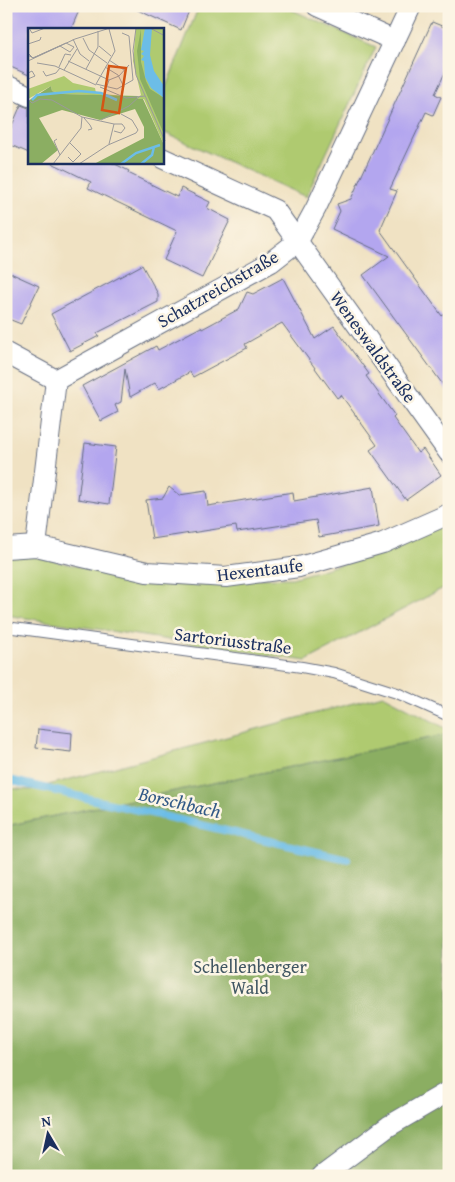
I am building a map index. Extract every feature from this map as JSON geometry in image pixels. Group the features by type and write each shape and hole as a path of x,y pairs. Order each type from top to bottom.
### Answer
{"street":[{"path":"317,6 395,41"},
{"name":"Schatzreichstraße","path":"56,380 271,262 298,241 316,208 411,6"},
{"path":"6,85 28,96"},
{"name":"Weneswaldstraße","path":"164,159 275,210 449,453"},
{"path":"6,353 56,380 36,546"},
{"name":"Hexentaufe","path":"6,548 36,546 147,572 226,577 299,567 382,543 449,514"},
{"path":"322,1176 389,1126 449,1091"}],"lane":[{"name":"Sartoriusstraße","path":"6,627 302,666 326,671 397,692 449,716"}],"green space":[{"path":"199,6 283,6 376,47 306,197 164,132 164,92"},
{"path":"449,521 449,585 306,661 6,615 6,556 24,554 138,580 292,578 389,551"},
{"path":"383,695 449,730 449,734 6,826 6,788 30,790"},
{"name":"Schellenberger Wald","path":"449,734 449,1088 318,1176 6,1176 6,826"},
{"path":"449,1093 449,1176 326,1176"}],"building":[{"path":"6,6 81,6 71,28 28,28 28,75 6,65"},
{"path":"129,6 191,6 181,30"},
{"path":"432,22 449,29 449,64 435,94 441,97 433,115 426,112 390,189 397,191 380,230 442,316 449,311 449,393 363,275 389,256 332,229 340,211 337,204 351,199"},
{"path":"21,105 28,108 28,153 6,143"},
{"path":"54,164 115,164 129,171 128,173 177,197 181,188 210,202 207,208 230,220 202,278 164,260 177,231 88,188 91,182"},
{"path":"142,265 158,294 158,302 97,333 99,336 70,351 51,314"},
{"path":"6,271 39,286 21,324 6,318"},
{"path":"283,278 315,339 334,326 369,374 366,376 395,416 393,418 418,453 423,449 441,475 406,500 370,450 377,445 341,395 337,398 282,323 245,344 247,348 193,377 190,372 159,389 155,383 130,397 125,369 121,402 115,405 118,412 101,421 82,386 156,346 158,350 201,327 202,329 239,309 247,292 253,294"},
{"path":"85,443 116,447 109,504 78,499"},
{"path":"169,487 179,495 206,491 208,506 293,492 294,501 373,487 379,526 319,537 316,520 237,532 236,526 152,539 146,500 163,498"},
{"path":"38,729 72,733 71,752 36,748"}],"waterway":[{"name":"Borschbach","path":"6,777 9,780 347,859"}]}
